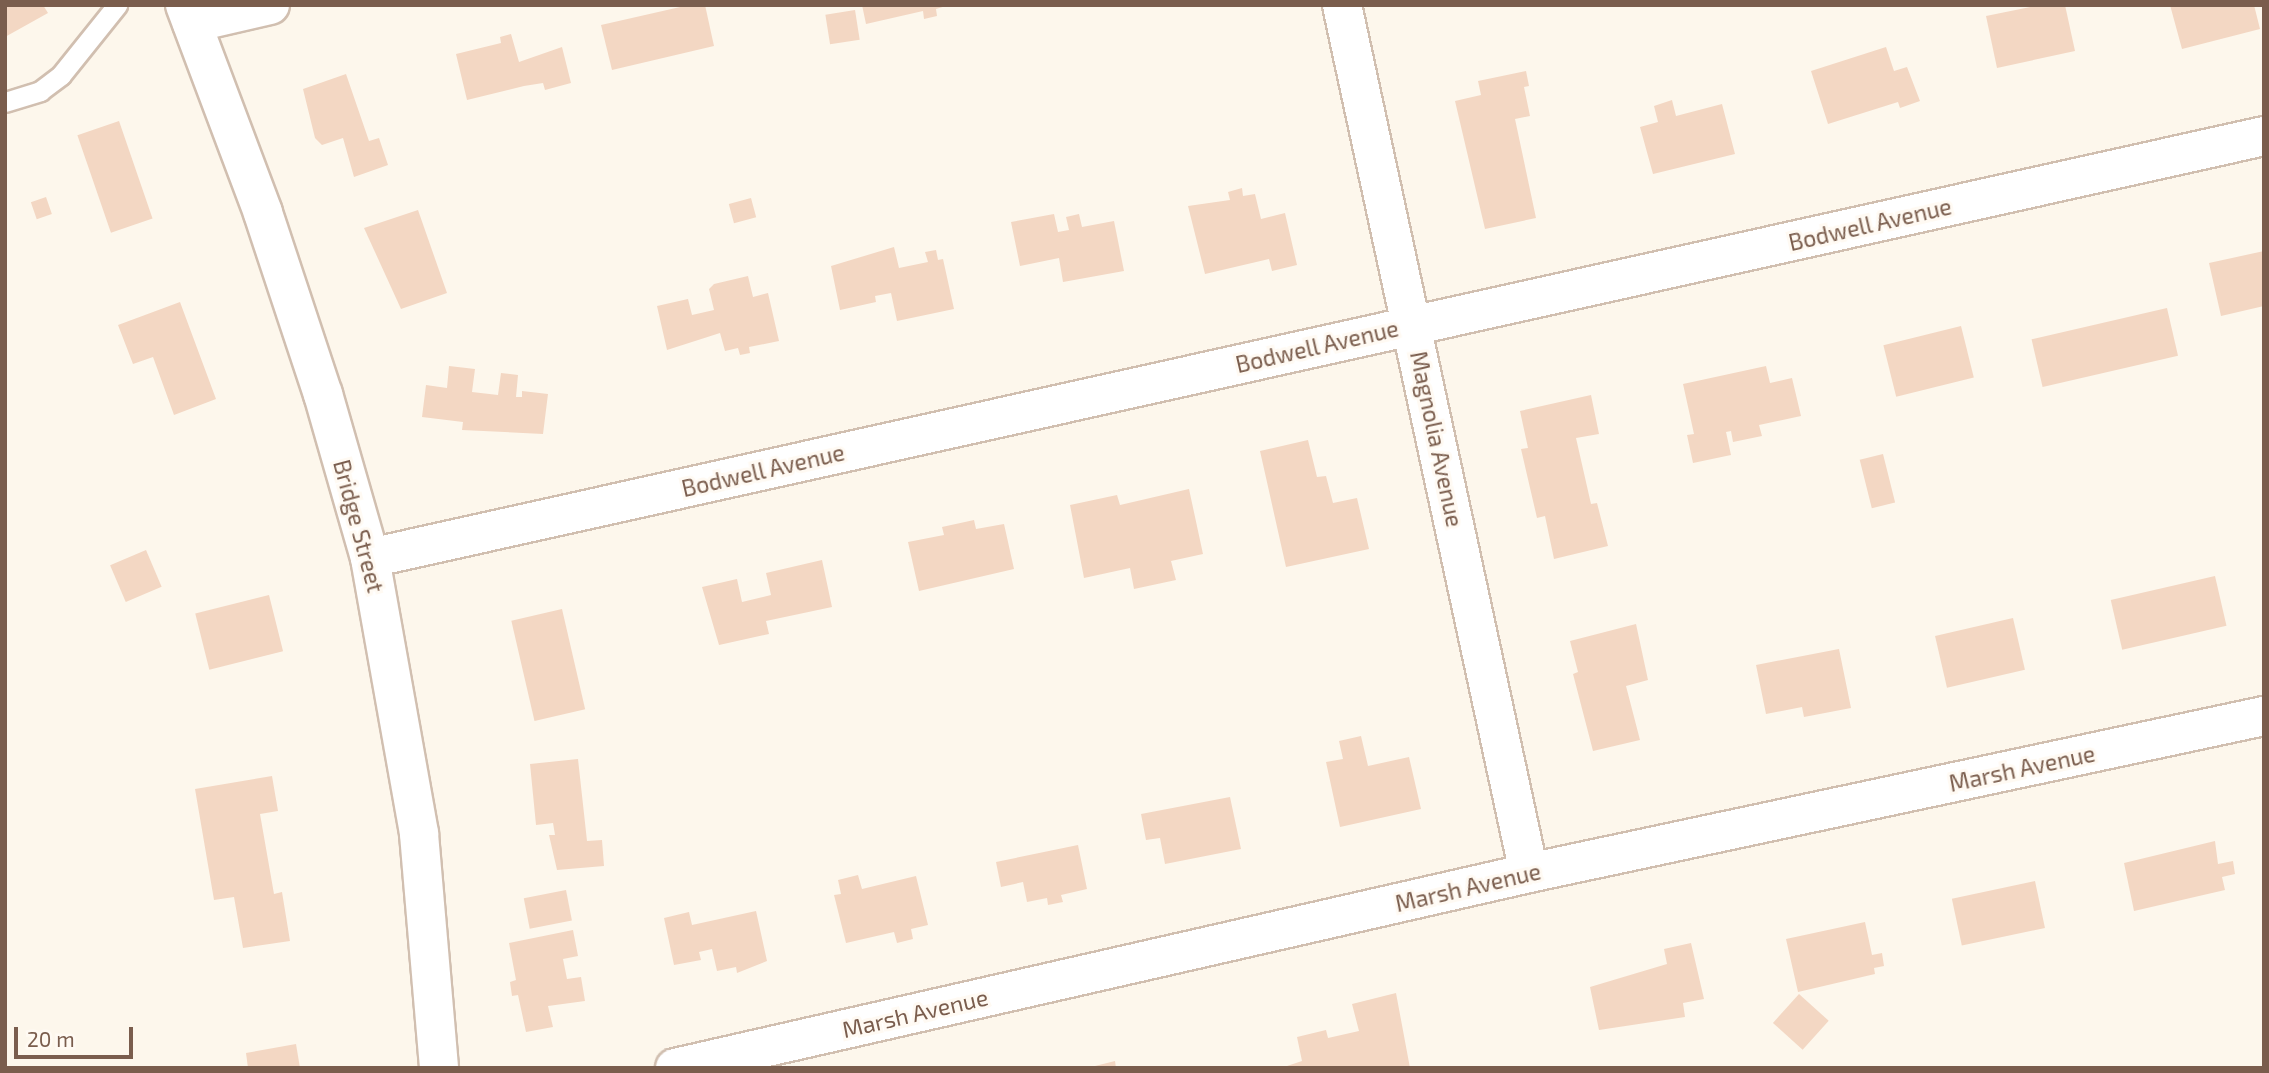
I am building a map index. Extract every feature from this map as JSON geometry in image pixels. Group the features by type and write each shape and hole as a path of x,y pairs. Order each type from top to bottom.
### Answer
{"street":[{"path":"189,14 270,5"},
{"name":"Magnolia Avenue","path":"1342,5 1529,873"},
{"name":"Bridge Street","path":"189,14 319,381 370,558 419,834 439,1068"},
{"name":"Bodwell Avenue","path":"370,558 2264,136"},
{"name":"Marsh Avenue","path":"675,1068 1529,873 2264,716"}],"lane":[{"path":"5,102 40,90 61,75 117,5"}],"building":[{"path":"5,5 43,5 48,13 5,37"},
{"path":"689,5 705,5 714,46 612,70 601,25"},
{"path":"862,5 946,6 936,9 937,16 924,19 923,11 866,24"},
{"path":"2040,5 2065,5 2075,51 1997,68 1986,16"},
{"path":"2170,5 2254,5 2260,29 2182,49"},
{"path":"855,10 860,40 830,44 825,15"},
{"path":"511,34 519,62 562,47 571,83 545,90 543,83 524,86 467,100 456,54 501,43 500,37"},
{"path":"1886,47 1894,71 1907,67 1920,101 1900,108 1898,102 1828,124 1811,71"},
{"path":"1526,71 1529,86 1524,87 1530,116 1515,119 1536,218 1485,229 1455,101 1481,95 1478,81"},
{"path":"346,74 369,141 379,138 388,165 354,177 343,138 322,145 315,138 303,89"},
{"path":"1672,100 1676,116 1722,104 1735,154 1653,174 1640,127 1658,122 1654,106"},
{"path":"119,121 153,218 111,233 77,135"},
{"path":"1242,188 1243,196 1255,194 1261,219 1285,213 1297,265 1272,271 1269,259 1205,274 1188,206 1230,200 1228,192"},
{"path":"46,197 52,214 37,219 31,202"},
{"path":"751,198 756,217 734,223 729,204"},
{"path":"418,210 447,293 401,309 364,228"},
{"path":"1054,214 1058,232 1069,230 1066,217 1079,214 1082,227 1114,221 1124,271 1063,282 1059,258 1020,266 1011,222"},
{"path":"894,247 899,268 928,262 925,252 936,250 938,260 943,259 954,309 897,321 891,293 875,296 876,302 840,310 831,266"},
{"path":"2264,251 2264,306 2221,316 2209,263"},
{"path":"748,276 753,297 768,293 779,341 749,347 750,353 740,355 738,348 725,351 720,333 667,350 657,306 688,299 692,315 714,310 709,289 714,284"},
{"path":"180,302 216,399 174,415 153,357 133,364 118,325"},
{"path":"2167,308 2178,356 2043,387 2032,339"},
{"path":"1961,326 1974,377 1896,397 1883,345"},
{"path":"449,366 475,369 472,392 498,395 501,373 518,375 516,397 522,397 522,391 548,394 543,434 462,430 463,422 422,417 426,385 447,388"},
{"path":"1766,366 1770,383 1792,378 1801,416 1759,425 1762,436 1733,442 1731,431 1726,432 1731,455 1693,463 1687,435 1694,434 1683,384"},
{"path":"1591,395 1599,434 1576,438 1591,504 1597,503 1608,546 1554,559 1545,516 1537,518 1521,449 1528,448 1520,411"},
{"path":"1308,440 1317,477 1326,476 1333,503 1357,498 1369,549 1286,567 1260,451"},
{"path":"1883,454 1895,503 1872,508 1860,460"},
{"path":"1189,489 1203,554 1171,561 1176,580 1134,589 1130,568 1084,578 1070,505 1117,495 1120,505"},
{"path":"974,520 976,529 1004,524 1014,569 919,591 908,542 944,535 942,527"},
{"path":"146,550 162,587 126,602 110,565"},
{"path":"822,560 832,607 766,621 769,634 719,645 702,587 737,579 742,602 771,595 766,573"},
{"path":"2215,576 2226,626 2122,650 2111,600"},
{"path":"269,595 283,651 209,670 195,613"},
{"path":"562,609 585,709 535,721 511,621"},
{"path":"2013,618 2025,670 1947,688 1935,636"},
{"path":"1636,624 1648,680 1626,686 1640,740 1593,751 1573,674 1578,672 1570,641"},
{"path":"1839,649 1851,708 1804,717 1802,707 1766,714 1756,665"},
{"path":"1361,736 1368,766 1409,757 1421,809 1340,827 1326,762 1343,759 1339,741"},
{"path":"578,759 587,841 602,840 604,866 557,870 549,835 555,835 553,823 536,825 530,764"},
{"path":"272,776 278,811 260,814 274,894 282,892 290,941 243,948 234,897 214,900 195,789"},
{"path":"1230,797 1241,849 1165,864 1160,838 1146,840 1141,814"},
{"path":"2215,841 2218,864 2233,861 2235,874 2222,877 2225,890 2134,911 2124,863"},
{"path":"1078,845 1087,889 1061,895 1063,902 1048,905 1047,898 1027,902 1023,882 1001,887 996,862"},
{"path":"858,875 862,889 916,876 928,925 911,929 913,939 897,943 894,932 846,943 834,895 841,894 838,880"},
{"path":"2035,881 2045,928 1962,946 1952,899"},
{"path":"566,890 572,920 530,929 524,898"},
{"path":"756,911 767,961 737,973 736,967 717,971 712,949 699,952 701,960 674,965 664,918 689,912 692,925"},
{"path":"1865,922 1872,955 1882,953 1884,966 1874,968 1875,974 1798,992 1786,939"},
{"path":"573,930 578,956 563,959 567,979 581,977 585,1001 548,1006 553,1027 526,1032 518,995 512,996 510,982 516,980 509,943"},
{"path":"1691,943 1704,999 1683,1003 1685,1017 1599,1030 1590,987 1667,964 1664,949"},
{"path":"1396,993 1410,1068 1281,1068 1302,1061 1297,1037 1326,1030 1328,1038 1359,1031 1352,1004"},
{"path":"1799,994 1829,1021 1803,1050 1773,1023"},
{"path":"296,1044 300,1068 248,1068 246,1053"},
{"path":"1115,1061 1116,1068 1091,1068 1091,1067"}]}
